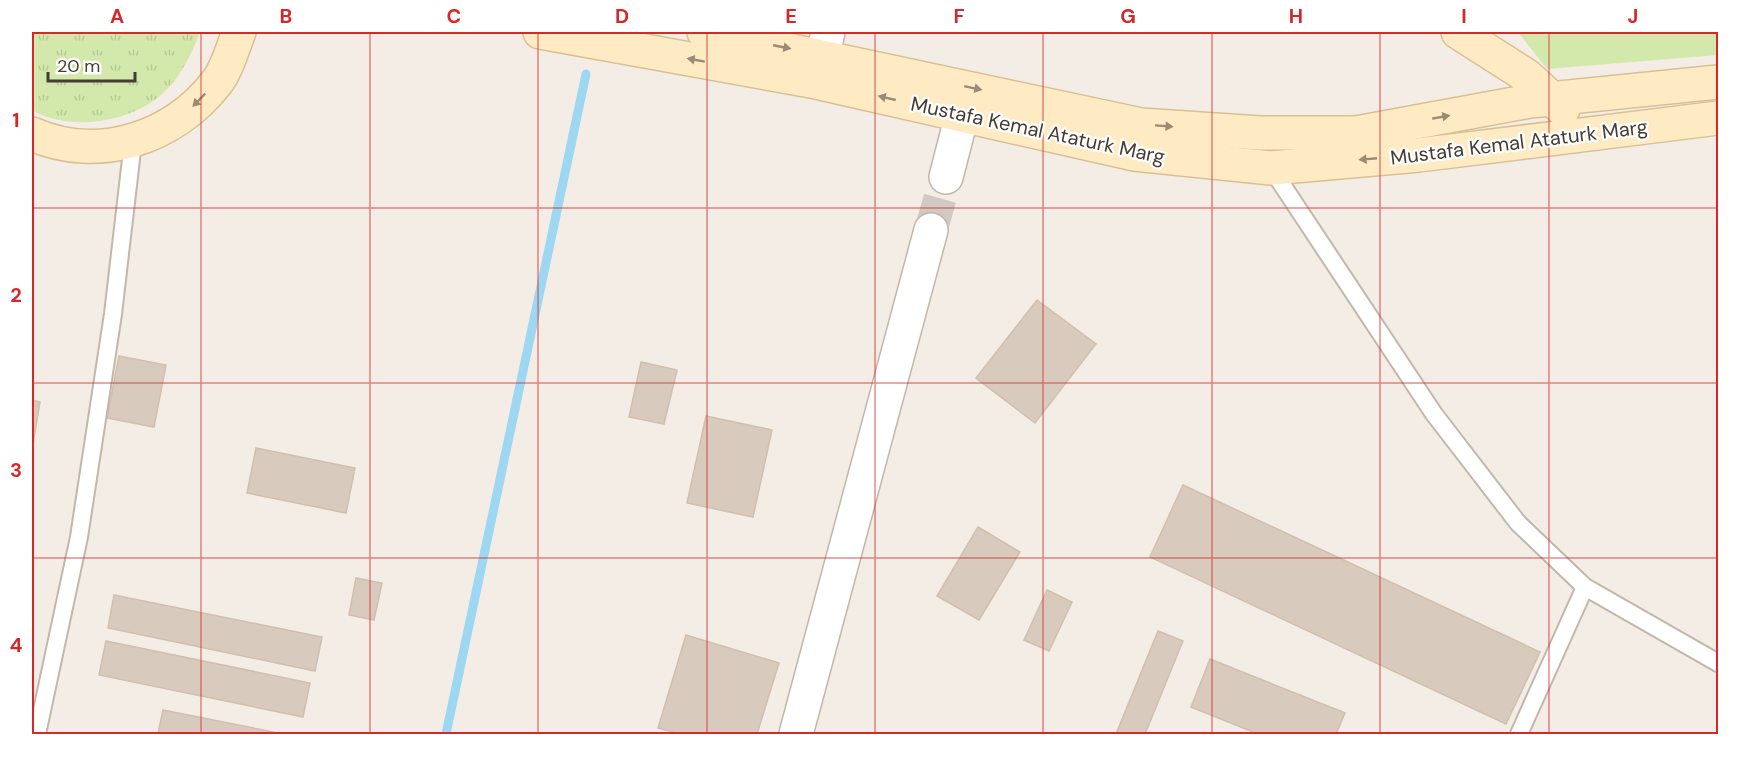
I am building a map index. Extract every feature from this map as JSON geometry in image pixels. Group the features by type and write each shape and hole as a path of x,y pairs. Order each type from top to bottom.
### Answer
{"main road":[{"path":"32,134 51,143 93,148 133,142 181,119 218,81 240,32"},
{"name":"Mustafa Kemal Ataturk Marg","path":"540,32 812,81 1134,154 1271,168 1419,155 1719,118"},
{"name":"Mustafa Kemal Ataturk Marg","path":"704,32 826,44 1141,125 1260,133 1356,133 1554,99 1719,82"},
{"path":"1458,32 1527,76 1554,99 1586,135"}],"street":[{"path":"945,177 962,115"},
{"path":"796,735 931,230"}],"lane":[{"path":"37,735 79,537 113,314 133,142"},
{"path":"1271,168 1434,414 1518,523 1585,587 1719,663"},
{"path":"1519,735 1585,587"}],"green space":[{"path":"32,32 200,32 185,65 175,80 149,104 117,118 81,122 63,121 32,110"},
{"path":"1518,32 1718,32 1718,55 1547,69"}],"building":[{"path":"1037,300 1096,344 1035,423 976,378"},
{"path":"119,356 166,365 154,427 107,418"},
{"path":"641,362 677,370 664,424 629,417"},
{"path":"32,400 40,402 32,450"},
{"path":"706,416 772,430 753,517 687,503"},
{"path":"256,448 355,468 346,513 247,493"},
{"path":"1183,485 1540,652 1506,724 1150,557"},
{"path":"978,527 1020,552 979,620 937,596"},
{"path":"356,578 382,583 374,620 349,615"},
{"path":"1047,590 1072,602 1049,651 1024,640"},
{"path":"114,595 322,637 315,671 108,628"},
{"path":"1158,631 1183,641 1145,734 1116,734"},
{"path":"686,635 779,663 757,734 680,734 658,728"},
{"path":"106,641 310,683 303,717 99,675"},
{"path":"1210,659 1345,713 1336,734 1258,734 1191,707"},
{"path":"163,710 283,734 158,734"}],"waterway":[{"path":"446,734 586,74"}],"tunnel":[{"path":"931,230 946,177"}]}
